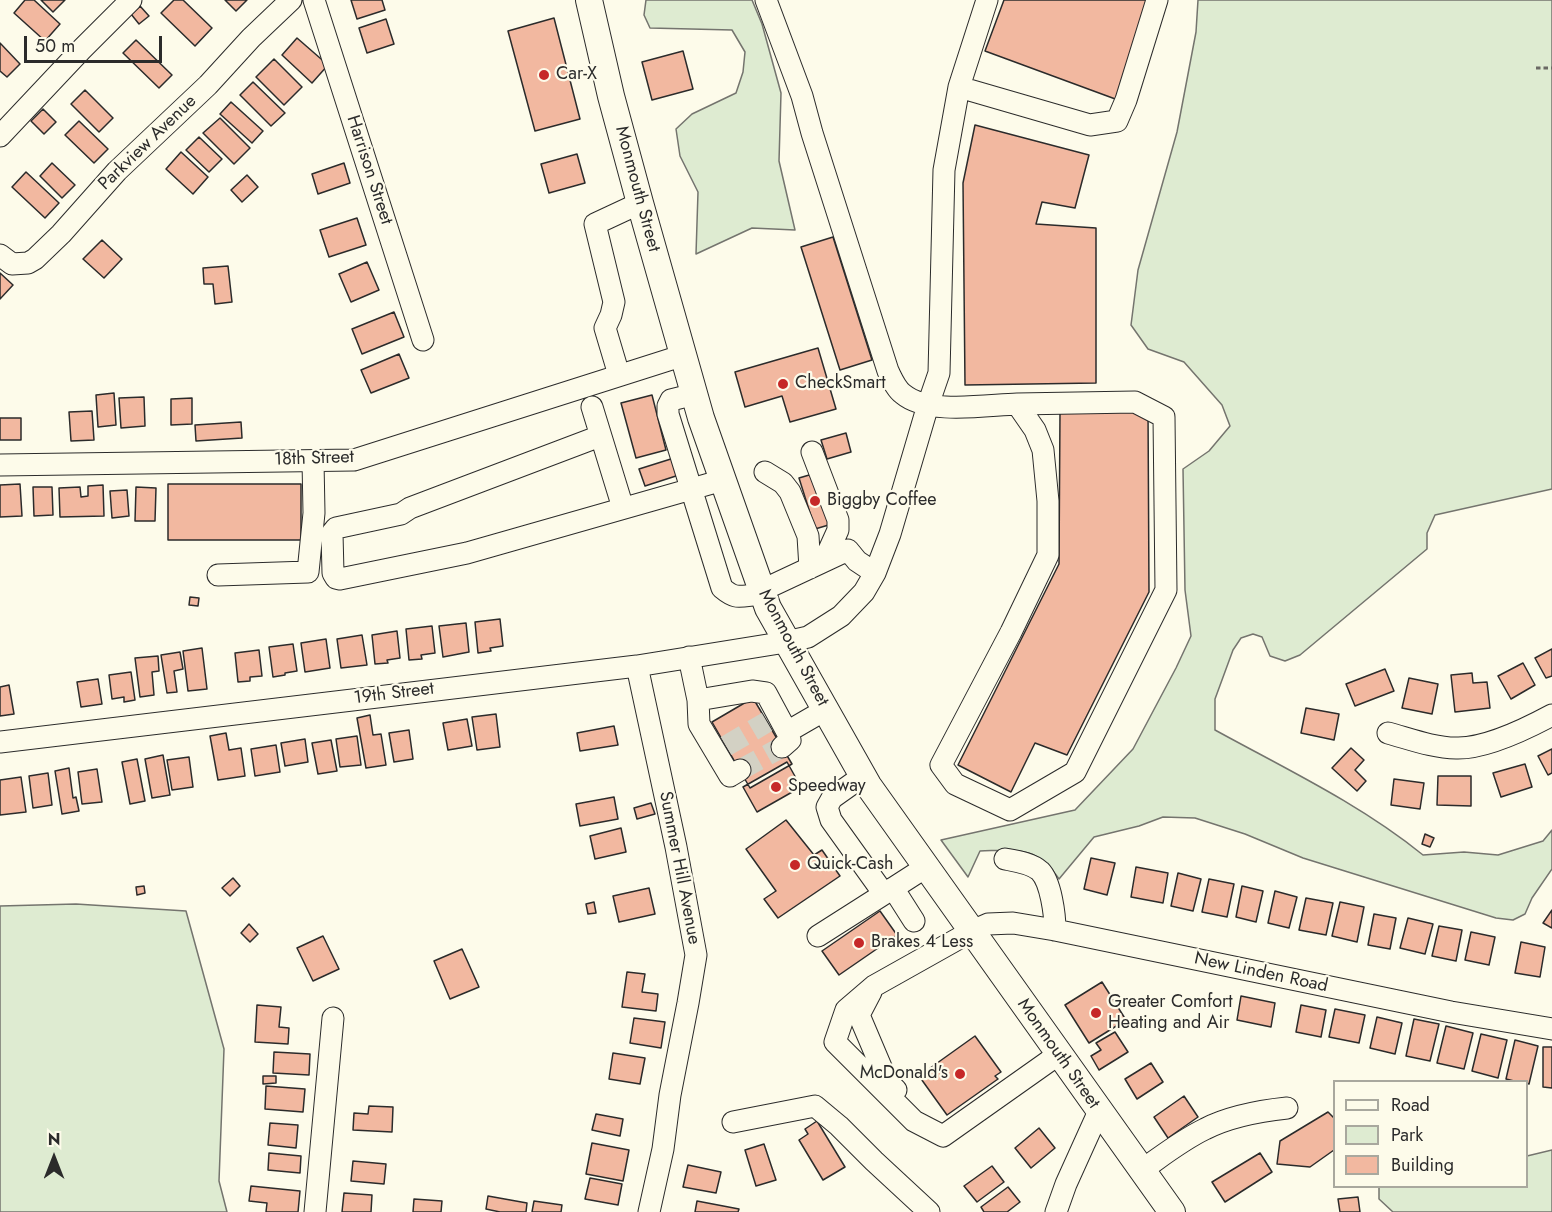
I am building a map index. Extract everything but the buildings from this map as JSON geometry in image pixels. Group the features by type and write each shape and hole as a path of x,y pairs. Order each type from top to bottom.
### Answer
{"main road":[{"path":"572,0 593,78 611,96"},
{"name":"Monmouth Street","path":"589,0 611,96 701,418 768,608 863,776 1172,1212"}],"street":[{"path":"0,136 131,0"},
{"name":"Parkview Avenue","path":"0,255 12,264 28,263 35,259 117,171 291,0"},
{"name":"Harrison Street","path":"314,0 423,340"},
{"path":"766,0 802,96 888,371 901,393 910,399 928,405 963,407 1017,404 1135,402 1164,417 1166,590 1075,772 1010,810 955,784 941,765 1011,632 1048,555 1048,501 1043,450 1035,430 1017,404"},
{"name":"19th Street","path":"0,742 637,666 808,637 841,616 864,591 875,573 890,534 939,373 944,170 959,87 987,0"},
{"path":"959,87 1090,125 1117,121 1126,100 1157,0"},
{"path":"620,375 605,328 614,302 595,224 640,203"},
{"name":"18th Street","path":"0,465 354,460 684,355"},
{"path":"695,394 671,400 668,414 722,588 738,597 752,595 848,550 857,561 875,573"},
{"path":"592,407 623,508"},
{"path":"600,436 410,508 401,514 336,528 332,533 333,573 336,578 340,579 468,553 723,480"},
{"path":"812,452 838,520 838,530 817,565"},
{"path":"218,575 308,572 314,513 313,461"},
{"path":"765,472 783,483 790,492 817,565"},
{"path":"689,657 698,700 699,724 721,749 730,776 740,770"},
{"name":"Summer Hill Avenue","path":"637,666 676,847 696,955 670,1095 663,1149 649,1212"},
{"path":"698,700 752,691 766,693 779,729 825,710"},
{"path":"1389,733 1434,745 1456,748 1476,746 1521,730 1552,715"},
{"path":"863,776 832,798 827,807 831,820 914,921"},
{"path":"1005,859 1028,865 1041,872 1047,884 1055,915 1055,930"},
{"path":"818,936 926,867"},
{"name":"New Linden Road","path":"1016,1085 943,1136 914,1121 836,1042 846,1010 874,986 972,931 988,924 1013,923 1450,1012 1552,1029"},
{"path":"874,986 860,1015 887,1081 928,1120 950,1122 999,1089 1016,1085 1059,1054"},
{"path":"315,1212 333,1018"},
{"path":"733,1122 816,1106 929,1212"},
{"path":"1142,1170 1206,1128 1264,1110 1287,1108"},
{"path":"1056,1212 1099,1111"}],"path":[{"path":"1536,68 1552,68"}],"green space":[{"path":"646,0 752,0 762,24 781,93 779,161 795,230 752,228 696,254 698,192 680,156 676,129 692,114 736,93 743,72 745,52 732,30 650,28 644,15"},
{"path":"1198,0 1552,0 1552,489 1435,515 1427,533 1427,549 1300,655 1285,661 1270,656 1262,637 1253,634 1241,638 1233,650 1215,699 1215,730 1348,803 1423,855 1464,852 1498,855 1543,841 1552,830 1552,869 1532,898 1525,914 1513,920 1496,918 1303,858 1245,834 1195,818 1163,817 1139,826 1094,837 1059,879 1042,860 1034,855 1015,850 980,851 968,877 941,840 1075,810 1133,749 1191,636 1185,590 1183,469 1209,451 1230,426 1222,405 1184,362 1148,349 1131,325 1138,270 1177,132 1196,32"},
{"path":"76,904 186,911 224,1049 219,1181 227,1212 0,1212 0,906"},
{"path":"1552,1150 1552,1212 1393,1212 1379,1199 1379,1188 1528,1188 1528,1156"}],"tunnel":[{"path":"726,746 767,722"},
{"path":"740,770 782,747"}],"place":[{"name":"Car-X","path":"544,75"},
{"name":"CheckSmart","path":"783,384"},
{"name":"Biggby Coffee","path":"815,501"},
{"name":"Speedway","path":"776,787"},
{"name":"Quick-Cash","path":"795,865"},
{"name":"Brakes 4 Less","path":"859,943"},
{"name":"Greater Comfort Heating and Air","path":"1096,1013"},
{"name":"McDonald's","path":"960,1074"}]}
